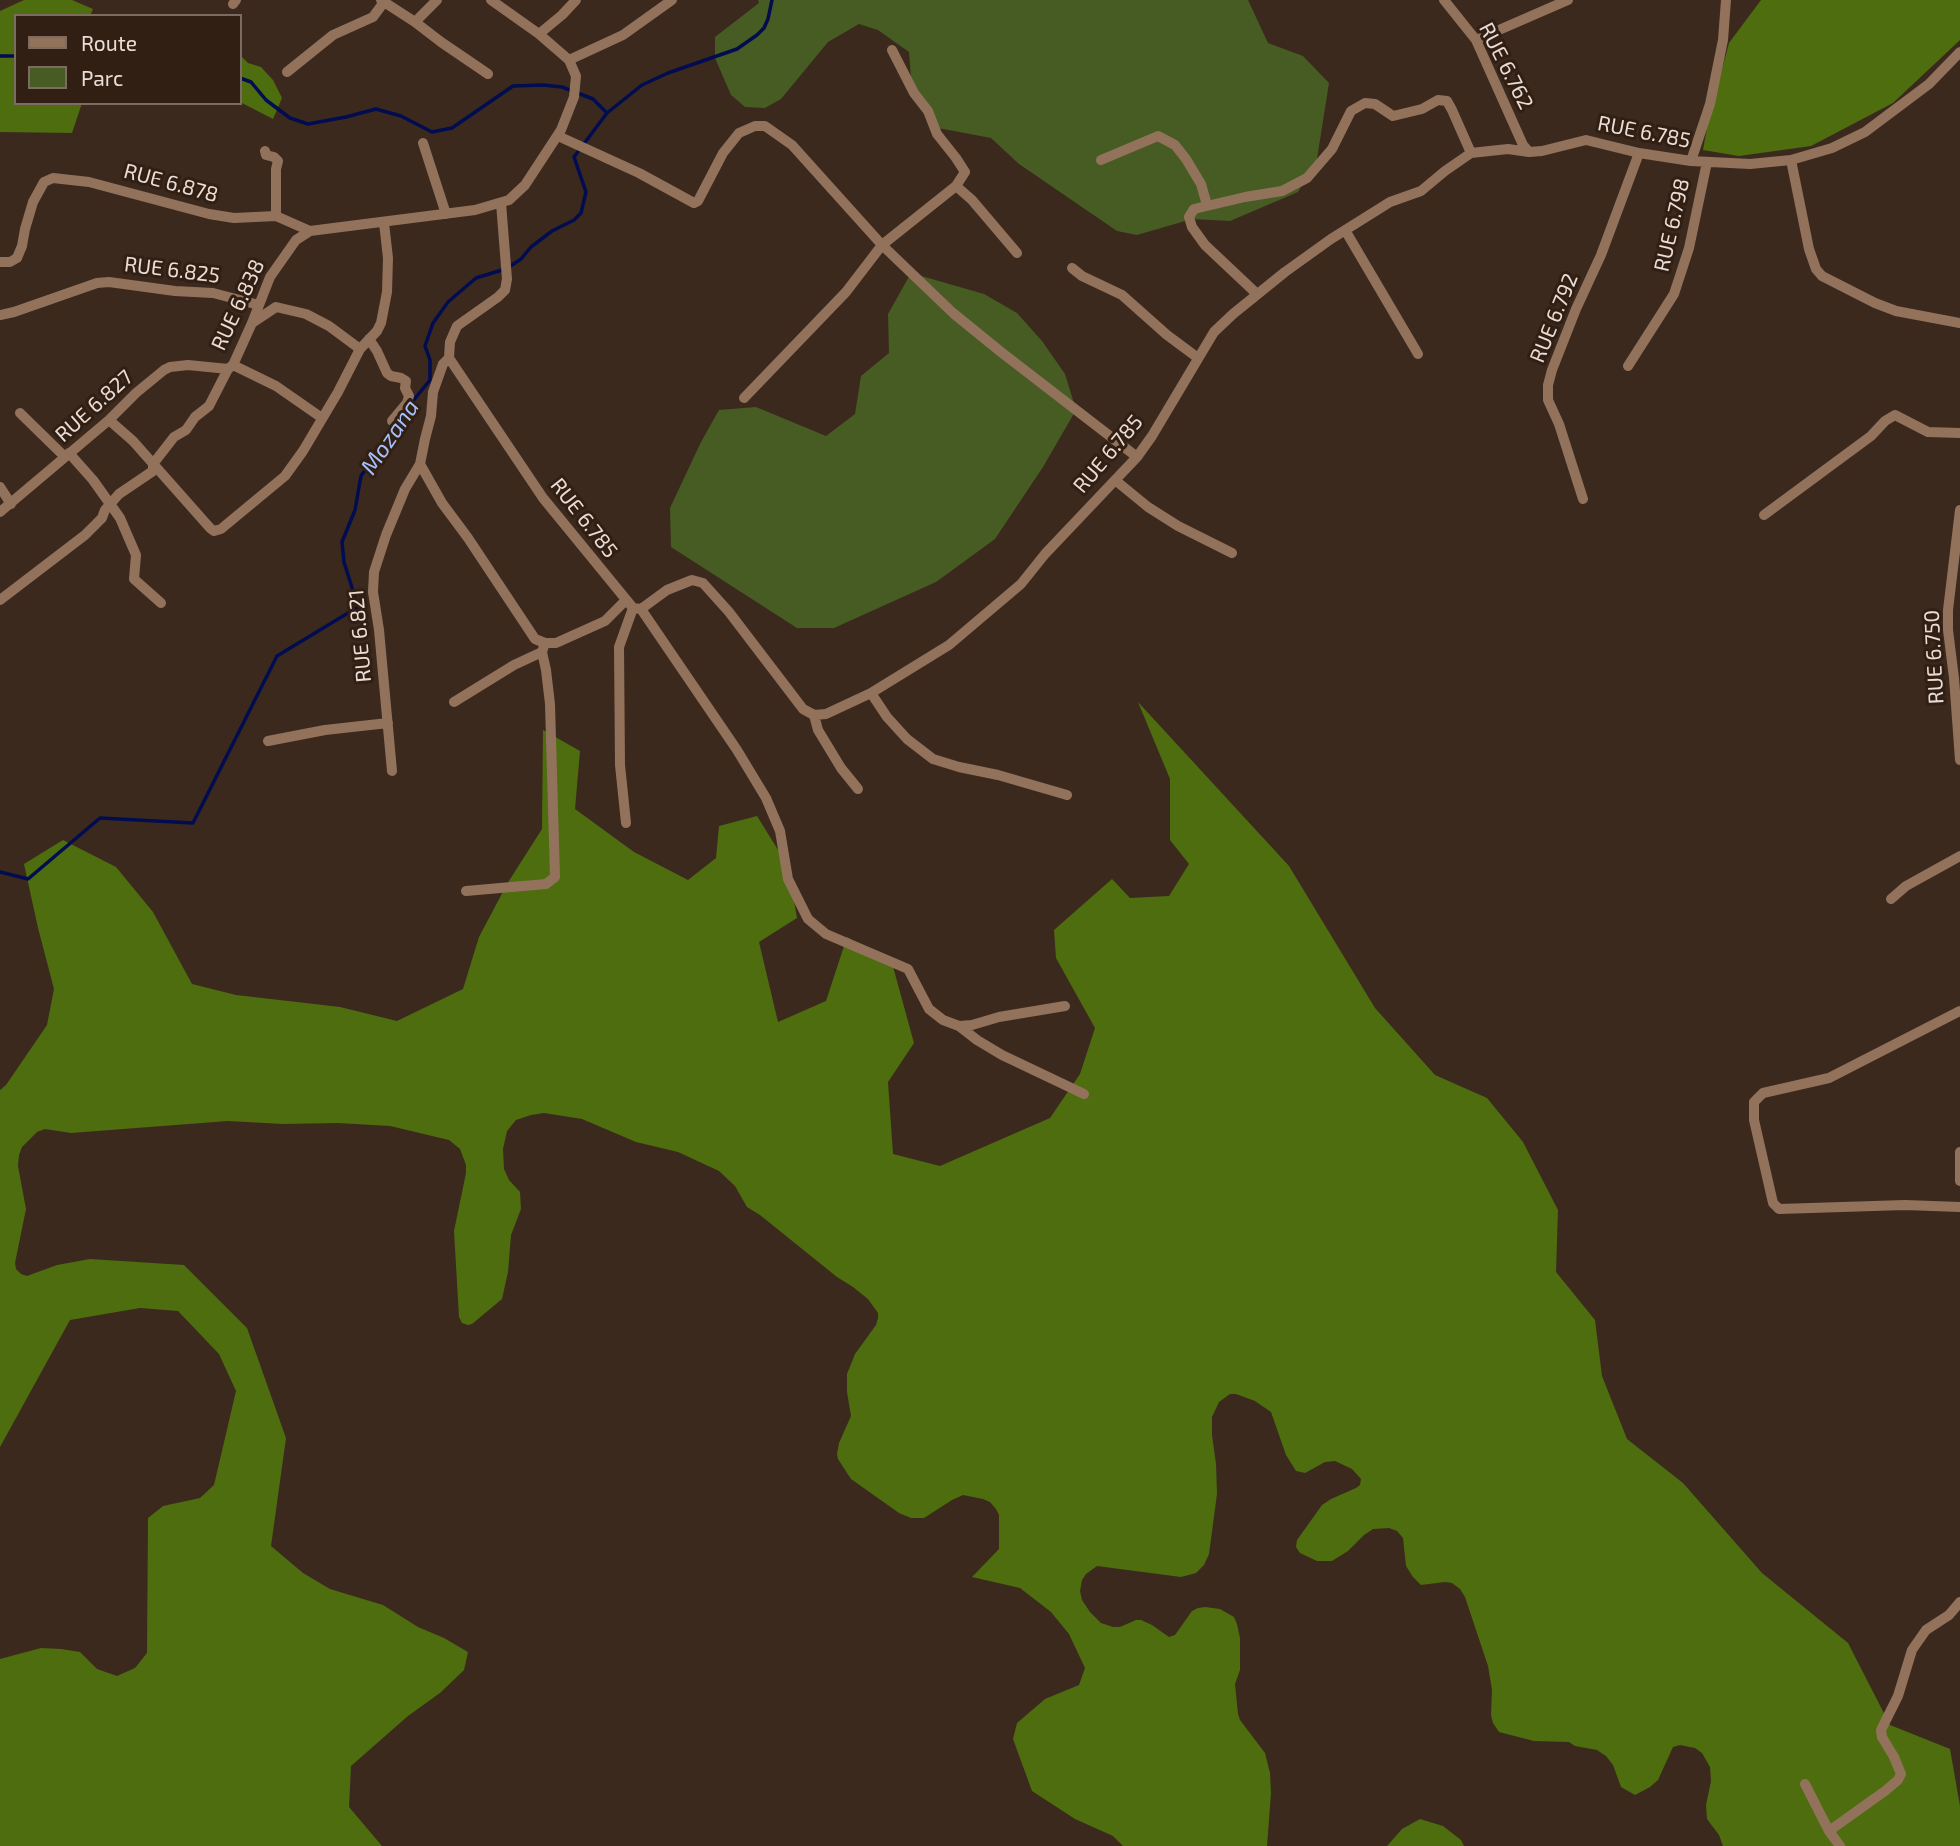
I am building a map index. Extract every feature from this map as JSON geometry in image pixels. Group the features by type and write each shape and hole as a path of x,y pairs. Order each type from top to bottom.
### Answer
{"street":[{"path":"415,22 437,0"},
{"path":"310,231 475,210 509,200 525,184 558,136 576,88 576,76 569,60 540,34 491,0"},
{"path":"540,34 576,0"},
{"path":"569,60 623,35 672,0"},
{"name":"RUE 6.762","path":"1444,0 1476,40 1523,145 1529,152"},
{"path":"1476,40 1568,0"},
{"path":"1691,161 1710,104 1723,40 1726,3 1714,0"},
{"path":"287,72 333,36 373,17 382,1 488,74"},
{"path":"744,398 846,292 882,246 956,186 965,172 937,134 928,111 914,93 892,50"},
{"name":"RUE 6.785","path":"814,715 826,714 871,693 949,645 1021,584 1045,554 1137,457 1214,332 1284,272 1390,202 1421,191 1471,153 1508,149 1542,151 1586,139 1639,153 1691,161 1750,164 1791,160 1832,148 1866,132 1929,83 1960,52"},
{"path":"1258,294 1205,245 1192,227 1189,216 1194,209 1282,191 1307,178 1332,149 1351,111 1365,103 1375,104 1393,116 1422,109 1438,100 1447,101 1471,153"},
{"path":"558,136 639,173 694,203 698,201 723,153 739,133 755,126 765,126 792,145 882,246 963,321 1137,457"},
{"path":"1101,160 1158,135 1175,145 1186,159 1201,184 1207,205"},
{"path":"423,143 446,214"},
{"path":"265,151 266,155 278,161 276,216"},
{"name":"RUE 6.792","path":"1583,499 1559,424 1548,400 1548,385 1576,309 1601,256 1639,153"},
{"path":"1791,160 1809,249 1816,269 1822,276 1896,311 1960,324"},
{"name":"RUE 6.798","path":"1628,366 1674,294 1689,248 1707,162"},
{"name":"RUE 6.878","path":"0,262 10,262 17,258 33,202 44,182 62,177 209,214 234,218 276,216 310,231"},
{"path":"956,186 972,200 1017,253"},
{"name":"RUE 6.821","path":"392,771 373,592 374,572 400,501 420,464 431,416 433,392 443,364 449,358 450,342 457,326 505,289 507,279 501,203"},
{"path":"109,420 133,441 210,528 214,531 221,529 285,476 338,392 360,349 377,331 388,284 384,223"},
{"path":"1345,230 1418,354"},
{"name":"RUE 6.838","path":"0,600 85,535 102,518 105,510 119,494 153,471 153,464 174,437 186,430 195,417 209,406 252,323 270,277 296,240 310,231"},
{"path":"1072,268 1082,276 1122,295 1198,358"},
{"name":"RUE 6.825","path":"0,314 14,313 97,283 109,282 213,293 259,305"},
{"path":"252,323 276,307 306,313 360,349"},
{"path":"369,339 387,373 406,381 405,388 409,396 407,404 392,421"},
{"name":"RUE 6.785","path":"449,358 543,498 633,606 737,750 766,798 780,831 788,879 808,919 826,934 908,969 929,1009 943,1020 959,1026 1002,1055 1084,1094"},
{"name":"RUE 6.827","path":"0,512 109,420 136,393 170,367 231,367"},
{"path":"231,367 276,386 322,418"},
{"path":"20,413 67,455 110,503 120,518 136,555 134,579 161,603"},
{"path":"1763,515 1871,436 1895,415 1928,432 1960,433"},
{"path":"420,464 442,503 543,647 550,704 555,877 546,884 466,891"},
{"path":"1115,480 1148,507 1178,526 1232,554"},
{"path":"0,487 11,504"},
{"name":"RUE 6.750","path":"1960,510 1948,610 1960,760"},
{"path":"454,702 543,647 692,580 703,583 729,612 803,709 814,715 818,730 829,749 858,789"},
{"path":"626,823 620,765 619,647 633,606"},
{"path":"871,693 887,717 907,739 933,759 1067,795"},
{"path":"268,741 324,730 388,723"},
{"path":"1891,899 1906,886 1960,856"},
{"path":"959,1026 1065,1006"},
{"path":"1960,1011 1829,1078 1763,1093 1754,1102 1754,1120 1773,1203 1779,1209 1905,1205 1960,1207"},
{"path":"1960,1152 1960,1181"},
{"path":"1829,1831 1885,1791 1901,1774 1881,1730 1894,1707 1912,1650 1926,1630 1949,1615 1960,1602"},
{"path":"1805,1784 1829,1831 1840,1846"}],"green space":[{"path":"24,0 72,0 93,9 91,14 14,14 14,105 81,105 72,133 0,132 0,11"},
{"path":"758,0 1248,0 1268,43 1303,56 1329,83 1317,159 1298,192 1230,221 1192,219 1137,235 1117,231 1019,164 991,138 933,127 912,91 909,52 878,30 859,24 828,42 781,99 765,108 745,107 731,95 715,58 715,37 759,3"},
{"path":"1761,0 1960,0 1960,40 1893,103 1811,146 1739,156 1703,150 1729,43"},
{"path":"242,57 248,63 261,67 273,80 282,98 273,119 242,103"},
{"path":"911,273 984,294 1017,313 1042,341 1065,374 1076,410 1043,467 995,539 936,582 834,628 797,628 671,547 670,508 719,410 756,407 826,436 855,414 861,376 889,353 888,314"},
{"path":"1138,702 1289,866 1375,1008 1435,1075 1487,1098 1523,1142 1558,1210 1556,1272 1595,1320 1602,1376 1627,1439 1683,1483 1762,1573 1848,1643 1890,1725 1950,1749 1960,1806 1960,1846 1723,1846 1719,1835 1707,1819 1710,1767 1702,1753 1695,1748 1680,1745 1673,1747 1658,1780 1635,1795 1621,1787 1613,1765 1597,1750 1575,1746 1569,1742 1534,1741 1499,1732 1491,1715 1492,1690 1488,1666 1460,1589 1445,1582 1421,1585 1406,1566 1403,1538 1397,1531 1389,1528 1373,1529 1332,1561 1317,1561 1300,1553 1296,1547 1297,1540 1322,1505 1356,1488 1361,1479 1352,1469 1335,1461 1325,1462 1305,1473 1296,1471 1286,1455 1271,1412 1255,1401 1230,1394 1219,1402 1212,1417 1217,1494 1209,1554 1204,1565 1196,1573 1181,1577 1097,1566 1086,1574 1080,1591 1082,1600 1101,1623 1120,1627 1141,1620 1169,1637 1175,1635 1192,1611 1198,1608 1220,1609 1234,1617 1240,1638 1240,1670 1235,1684 1238,1714 1265,1753 1270,1773 1267,1846 1123,1846 1113,1836 1075,1819 1032,1791 1013,1739 1017,1723 1045,1699 1079,1685 1085,1668 1069,1634 1051,1612 1020,1588 972,1577 999,1549 999,1515 996,1509 983,1499 963,1495 924,1518 911,1518 899,1513 851,1479 838,1459 839,1443 851,1416 847,1374 855,1354 878,1318 878,1313 868,1299 747,1207 735,1186 719,1171 678,1152 636,1142 582,1119 544,1113 516,1120 507,1131 503,1149 504,1169 509,1180 520,1192 521,1209 511,1235 508,1272 502,1299 468,1325 462,1323 459,1317 454,1231 466,1165 460,1149 449,1140 390,1126 228,1121 71,1133 45,1129 37,1132 22,1147 18,1166 26,1209 16,1269 27,1276 57,1265 90,1259 184,1265 247,1328 286,1438 271,1546 303,1573 330,1589 383,1605 418,1627 468,1652 464,1670 351,1766 349,1807 382,1846 0,1846 0,1659 41,1648 61,1649 80,1652 97,1669 117,1676 135,1668 147,1653 148,1518 163,1506 200,1498 214,1485 236,1391 219,1354 178,1311 140,1308 70,1320 0,1447 0,1090 47,1025 54,989 24,864 63,840 116,867 153,912 192,984 236,995 340,1007 397,1021 463,989 479,937 507,884 542,829 543,730 580,751 575,809 634,852 688,880 716,858 719,826 757,816 788,866 797,918 759,942 778,1022 826,1001 847,937 892,963 914,1043 888,1082 893,1154 940,1166 1050,1118 1080,1074 1095,1028 1056,958 1054,930 1112,879 1130,898 1169,896 1189,864 1170,840 1170,779"},
{"path":"1420,1819 1443,1826 1461,1840 1464,1846 1387,1846 1402,1829"}],"waterway":[{"name":"Mozana","path":"509,267 552,231 574,220 581,213 586,192 574,157 607,113 642,85 737,49 764,28 772,0"},
{"path":"0,56 14,56"},
{"path":"242,79 251,82 266,100 290,118 308,124 376,109 401,116 432,132 452,128 513,86 562,87 593,99 607,113"},
{"name":"Mozana","path":"412,402 430,380 430,360 425,346 433,323 448,302 476,278 502,270"},
{"name":"Mozana","path":"0,872 28,879 100,818 193,823 277,656 358,607 344,562 342,542 355,510 361,476 402,417"}]}
